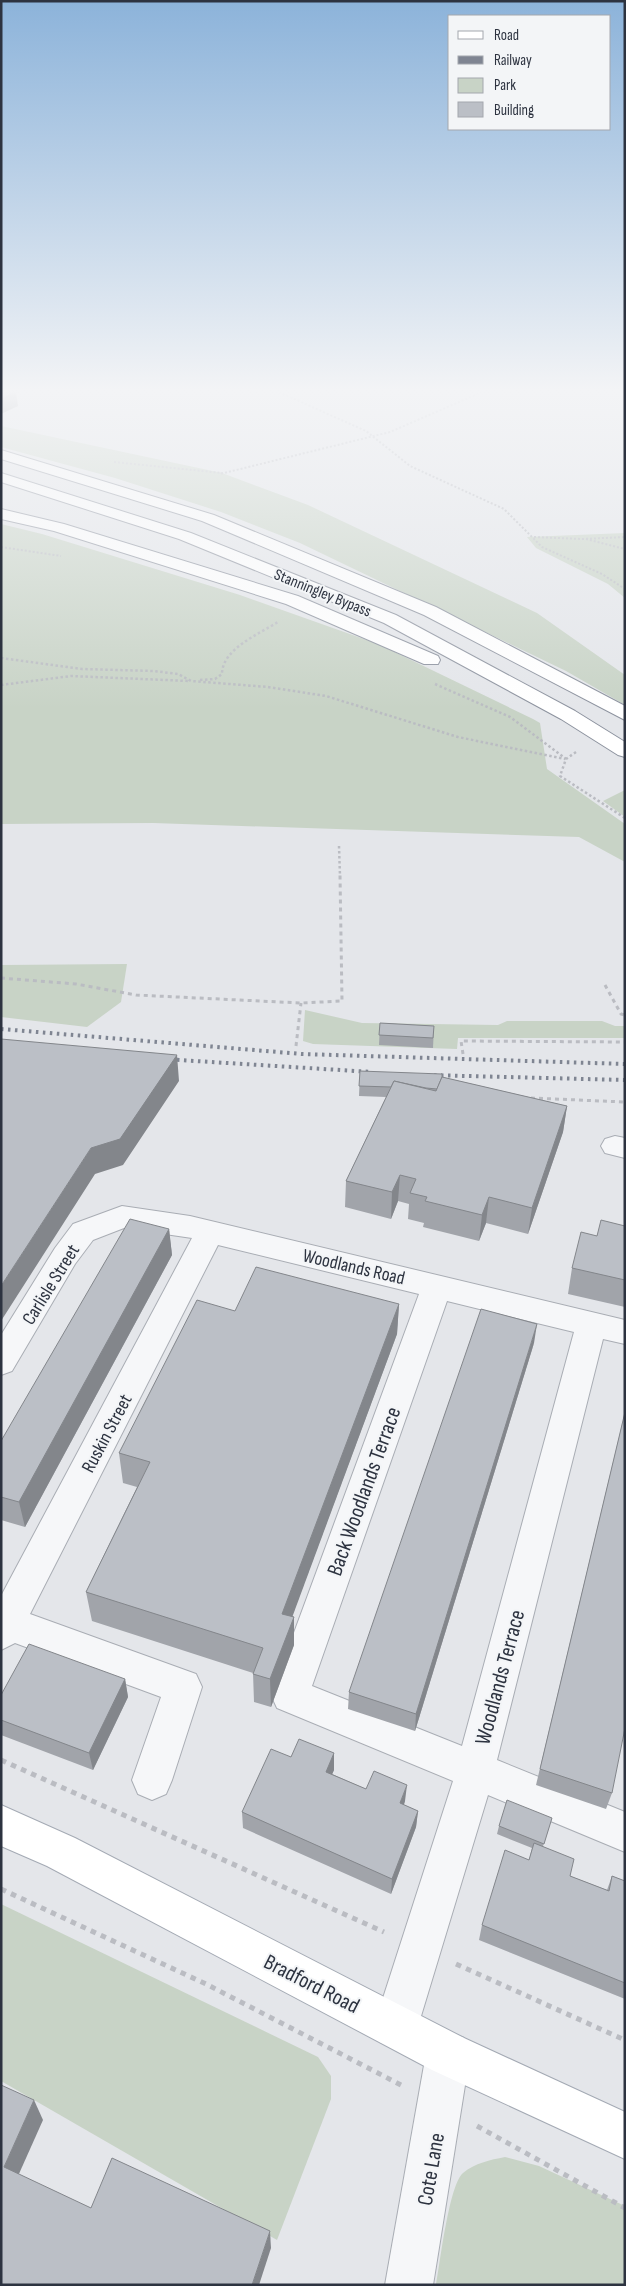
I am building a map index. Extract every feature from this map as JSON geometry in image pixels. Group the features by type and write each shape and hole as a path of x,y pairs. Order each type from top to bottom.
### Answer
{"main road":[{"name":"Stanningley Bypass","path":"59,496 185,536 390,619 568,715 625,751"},
{"name":"Stanningley Bypass","path":"136,496 208,518 430,611 625,714"},
{"path":"1,514 58,527 292,600 480,680 625,756"},
{"name":"Bradford Road","path":"1,1825 60,1852 448,2054 625,2136"}],"street":[{"name":"Woodlands Road","path":"83,1232 122,1217 210,1232 608,1328"},
{"name":"Carlisle Street","path":"1,1362 65,1256 83,1232"},
{"name":"Ruskin Street","path":"4,1628 210,1232"},
{"name":"Back Woodlands Terrace","path":"437,1286 290,1695 475,1772"},
{"name":"Woodlands Terrace","path":"396,2026 475,1772 608,1328"},
{"path":"4,1628 183,1686 152,1780"},
{"path":"475,1772 625,1832"},
{"name":"Cote Lane","path":"409,2285 441,2106 448,2054"}],"path":[{"path":"477,496 504,509 542,547 602,574 625,589"},
{"path":"533,536 583,539 625,537"},
{"path":"583,539 625,549"},
{"path":"1,547 64,556"},
{"path":"1,658 20,659 82,669 170,673 178,674 191,681 215,679 222,674 222,664 231,653 280,620 271,617"},
{"path":"1,685 71,676 191,681 268,687 326,696 458,737 566,759"},
{"path":"434,684 510,717 566,759"},
{"path":"594,740 566,759 560,776 625,818"},
{"path":"1,978 76,984 136,995 301,1003 342,1001 339,846"},
{"path":"605,985 621,1014 625,1015"},
{"path":"296,1046 301,1003"},
{"path":"463,1054 461,1041 625,1042"},
{"path":"525,1098 625,1102"},
{"path":"1,1760 625,2040"},
{"path":"1,1889 206,1984 441,2106 625,2208"}],"green space":[{"path":"170,496 283,496 308,505 537,613 625,675 625,705 566,671 300,543 221,512"},
{"path":"1,524 42,534 240,595 378,644 533,719 540,723 547,769 625,824 625,862 579,837 153,823 1,824"},
{"path":"625,533 625,598 608,584 536,548 527,537"},
{"path":"625,790 625,817 603,801"},
{"path":"127,964 121,1002 87,1027 1,1017 1,965"},
{"path":"305,1010 362,1023 498,1025 507,1021 602,1021 615,1026 625,1026 625,1038 458,1038 457,1049 313,1044 303,1041"},
{"path":"1,1904 318,2057 331,2076 331,2099 277,2240 1,2081"},
{"path":"505,2157 539,2166 625,2206 625,2285 436,2285 449,2208 458,2180 463,2173 478,2164"}],"building":[{"path":"380,1023 434,1026 433,1038 379,1035"},
{"path":"1,1039 177,1055 120,1139 91,1148 1,1286"},
{"path":"360,1071 442,1074 442,1077 437,1089 394,1081 391,1087 359,1086"},
{"path":"442,1077 567,1106 532,1208 489,1197 482,1215 425,1201 427,1197 410,1193 416,1179 400,1175 392,1192 346,1181 394,1081 436,1091"},
{"path":"130,1219 169,1229 19,1502 1,1497 1,1441"},
{"path":"601,1220 625,1226 625,1280 572,1268 581,1232 597,1236"},
{"path":"256,1267 399,1304 282,1614 294,1617 270,1679 253,1674 263,1648 86,1592 150,1462 119,1453 197,1300 235,1311"},
{"path":"481,1309 537,1324 416,1714 349,1692"},
{"path":"625,1412 625,1728 612,1793 540,1769"},
{"path":"29,1644 125,1679 89,1753 1,1720 1,1695"},
{"path":"299,1739 334,1753 326,1772 366,1789 374,1771 407,1785 400,1803 418,1811 392,1879 242,1812 271,1749 291,1757"},
{"path":"507,1800 552,1818 544,1844 499,1826"},
{"path":"534,1843 574,1859 570,1876 609,1891 612,1876 625,1881 625,1983 482,1925 505,1850 529,1860"},
{"path":"1,2085 34,2100 4,2167 91,2208 112,2158 270,2231 252,2285 1,2285"}],"railway":[{"path":"1,1029 302,1054 625,1064"},
{"path":"163,1059 372,1072"},
{"path":"427,1075 625,1080"}]}
